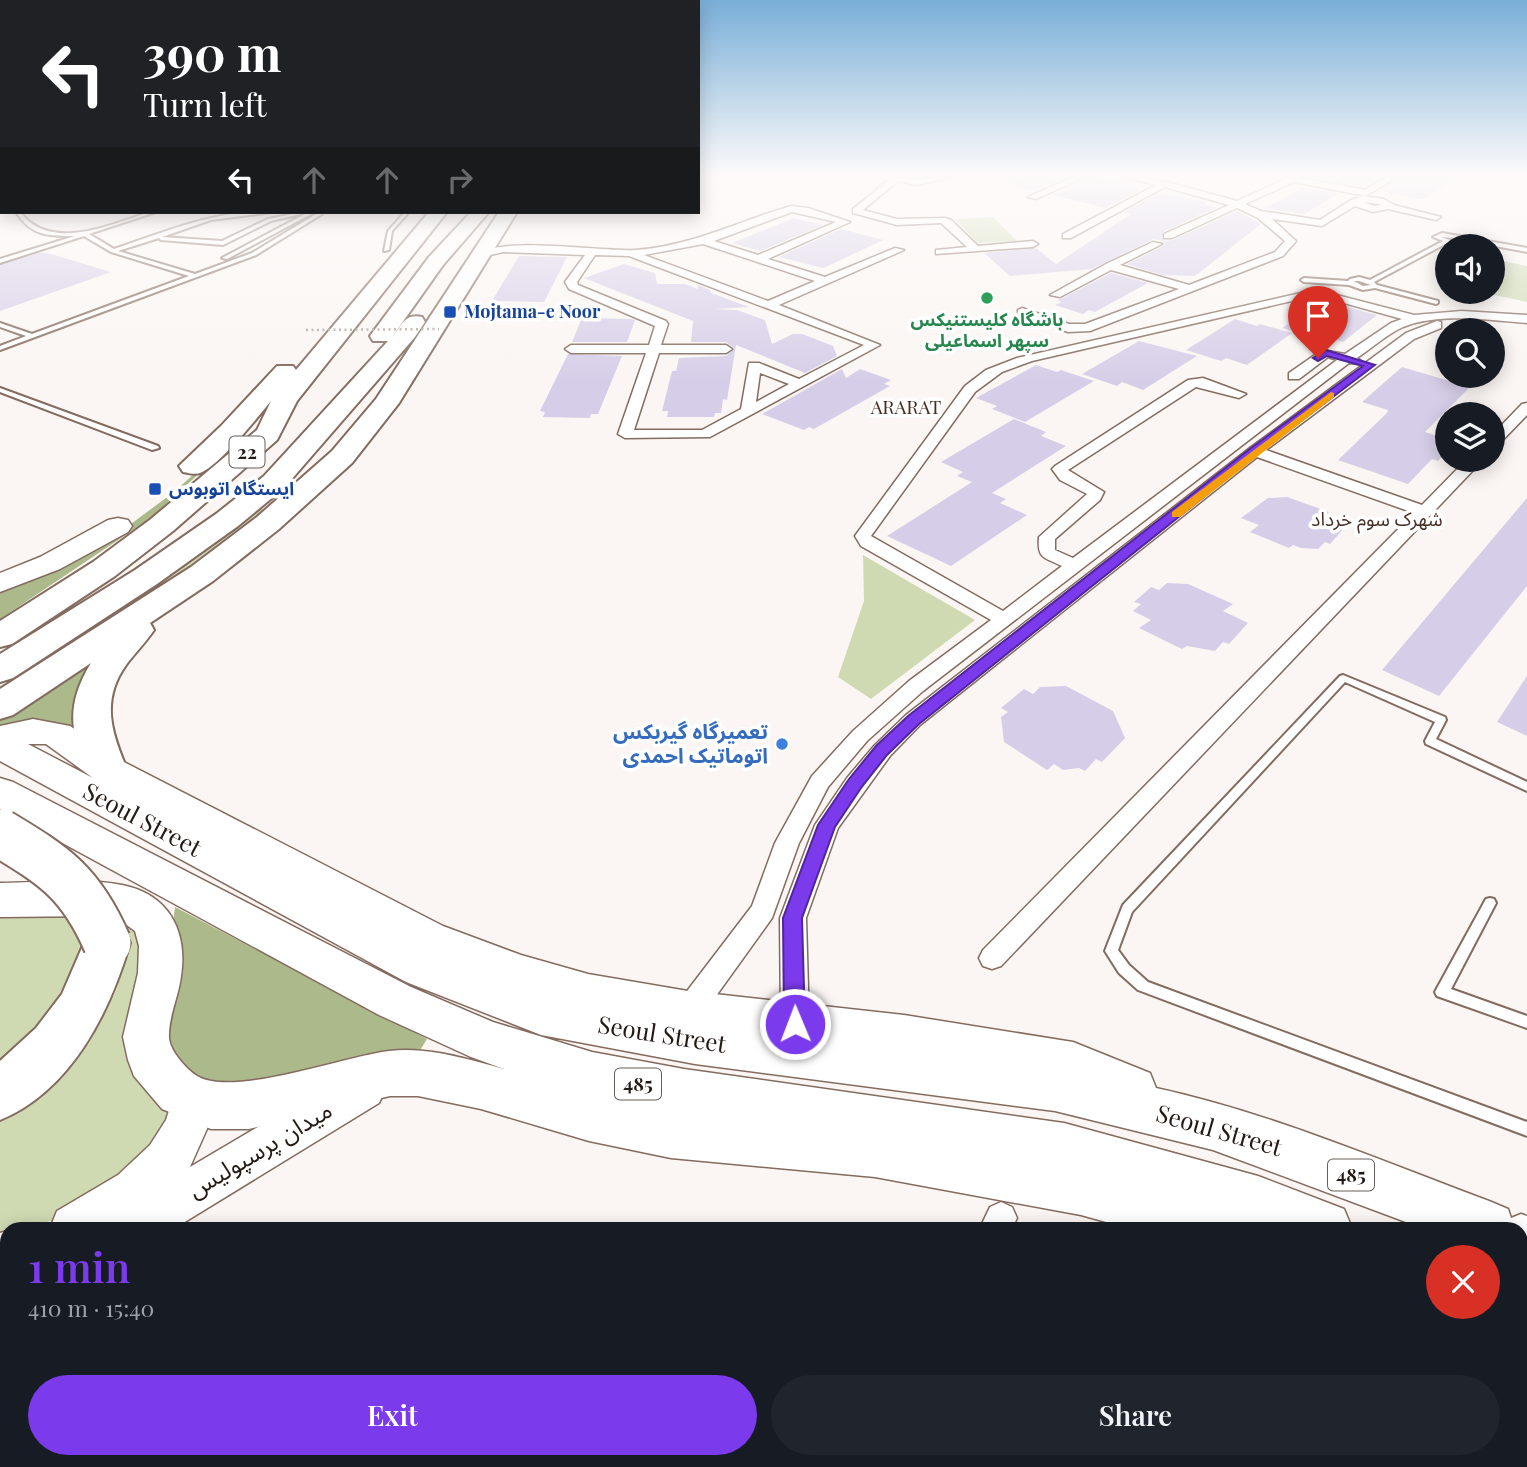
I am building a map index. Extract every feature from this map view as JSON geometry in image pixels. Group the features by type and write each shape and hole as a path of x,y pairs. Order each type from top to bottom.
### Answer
{"highway":[{"path":"180,479 238,424 392,244"},
{"name":"22","path":"268,435 285,399 411,244"},
{"name":"22","path":"0,636 133,548 306,401 435,244"},
{"name":"22","path":"355,388 377,342 451,244"},
{"name":"22","path":"0,670 146,577 227,520 274,482 355,388 404,337 471,244"},
{"path":"107,769 91,720 93,696 105,670 135,631 268,523 342,457 386,403 492,247"},
{"path":"274,482 352,427 430,336"},
{"path":"0,706 202,574"},
{"path":"0,833 57,867 80,890 96,913 107,943 97,980 70,1026 49,1052 0,1094"}],"main road":[{"path":"0,583 50,563 129,518"},
{"path":"3,757 23,730 58,733 107,769 428,939 520,974 588,993 688,1012 905,1037 1073,1064 1213,1125"},
{"name":"Seoul Street","path":"3,757 421,968 541,1014 695,1042 1055,1088 1213,1125 1473,1222"},
{"name":"Seoul Street","path":"3,757 395,1001 487,1042 592,1075 684,1092 1064,1148 1258,1202 1310,1222"},
{"path":"0,900 99,898 123,902 140,910 154,922 160,946 160,973 146,1037 151,1060 179,1092 211,1104 249,1105 390,1073 443,1077 589,1117 671,1133 875,1152 1081,1189 1198,1222"},
{"name":"میدان پرسپولیس","path":"141,1222 390,1073"},
{"path":"84,1222 149,1183 186,1130 193,1097"}],"street":[{"path":"492,247 633,253 684,244"},
{"path":"714,244 825,281"},
{"path":"758,259 795,244"},
{"path":"970,244 975,249"},
{"path":"940,252 1028,244"},
{"path":"1056,295 1156,244"},
{"path":"1022,312 1068,328 1086,328 1279,254 1288,244"},
{"path":"593,250 571,282 573,287 662,324 625,434 705,434 874,345 643,260 633,253"},
{"path":"767,306 899,250"},
{"path":"1110,267 1193,289"},
{"path":"1003,619 867,542 863,536 970,389 982,377 1030,358 1305,295 1333,297 1414,319"},
{"path":"688,1012 763,911 800,815 829,771 890,708 1003,619 1347,359 1395,326 1414,319 1461,315 1527,319"},
{"path":"795,1024 793,918 827,825 882,751 913,720 1255,451 1410,336 1430,326 1462,322 1527,326"},
{"path":"571,349 726,349"},
{"path":"1294,376 1326,353 1370,365"},
{"path":"748,411 754,366 800,384"},
{"path":"1090,583 1046,552 1047,537 1094,497 1096,492 1065,477 1060,469 1193,383 1203,382 1239,394"},
{"path":"1505,430 1527,407"},
{"path":"1255,451 1426,512"},
{"path":"992,958 1464,472"}],"lane":[{"path":"0,261 52,244"},
{"path":"102,244 113,251 195,276"},
{"path":"113,251 133,244"},
{"path":"0,341 186,273 253,244"},
{"path":"0,348 254,254 270,244"},
{"path":"386,250 387,244"},
{"path":"1505,247 1527,250"},
{"path":"1304,280 1350,283 1363,288 1435,248"},
{"path":"1505,252 1527,256"},
{"path":"1373,284 1435,302"},
{"path":"0,325 32,336"},
{"path":"0,390 155,448"},
{"path":"1527,787 1430,741 1441,720 1343,678 1127,909 1111,951 1124,970 1143,986 1527,1129"},
{"path":"1490,903 1442,992 1527,1022"}],"path":[{"path":"306,330 430,336"}],"green space":[{"path":"1505,261 1527,266 1527,302 1505,297"},
{"path":"244,432 151,518 0,619 0,590 116,535 174,492 237,435"},
{"path":"259,509 273,509 0,703 0,686 133,603"},
{"path":"863,555 975,620 871,699 838,677 864,601"},
{"path":"107,644 75,705 74,732 0,735 0,712"},
{"path":"63,905 80,927 81,958 75,990 0,1082 0,909"},
{"path":"175,907 427,1039 416,1057 299,1085 188,1083 160,1031"},
{"path":"131,915 146,927 133,1070 142,1087 165,1107 167,1119 160,1143 82,1207 48,1222 0,1222 0,1116 61,1062 90,1032 112,999 125,958"}],"building":[{"path":"737,244 776,244 760,251"},
{"path":"807,244 874,244 824,268 779,257"},
{"path":"1085,244 1143,244 1091,269 1010,276 984,253 1036,248 1056,264"},
{"path":"1235,244 1195,276 1162,275 1127,264 1165,245"},
{"path":"38,253 48,253 111,272 0,311 0,265"},
{"path":"519,256 567,257 544,302 492,301"},
{"path":"624,264 655,273 657,284 685,284 698,289 698,285 711,293 749,307 715,309 737,310 765,320 772,344 793,334 802,334 833,346 837,356 805,373 736,345 727,400 723,399 721,413 715,413 714,417 667,417 668,411 662,411 672,371 676,371 679,358 726,356 734,348 726,342 691,342 693,321 584,278"},
{"path":"1111,273 1148,283 1095,312 1089,310 1083,314 1055,305 1062,302 1057,301"},
{"path":"1321,302 1377,315 1343,342 1282,328"},
{"path":"582,318 635,320 627,342 572,342"},
{"path":"1235,319 1292,333 1247,365 1226,358 1221,361 1186,350"},
{"path":"1139,341 1197,356 1143,390 1122,382 1117,386 1082,374"},
{"path":"568,354 622,356 598,414 591,414 590,418 543,417 545,412 540,411"},
{"path":"1036,365 1094,381 1025,422 992,409 997,406 976,398"},
{"path":"1402,367 1435,377 1435,388 1469,388 1455,402 1435,402 1435,422 1425,432 1435,435 1435,460 1432,459 1408,484 1338,460 1387,413 1388,410 1362,402"},
{"path":"842,369 846,378 860,369 891,380 884,384 890,386 814,429 809,427 804,430 762,414"},
{"path":"1014,419 1046,432 1041,436 1066,446 992,493 1006,499 1000,503 1027,515 951,566 887,536 972,482 957,476 963,472 941,462"},
{"path":"1287,497 1329,512 1322,519 1345,527 1330,544 1325,542 1318,549 1293,545 1289,548 1250,532 1259,525 1241,518 1268,498"},
{"path":"1527,498 1527,586 1439,696 1382,670"},
{"path":"1167,583 1188,584 1233,604 1223,611 1248,623 1229,644 1223,642 1215,651 1187,646 1182,649 1139,628 1151,620 1133,611 1141,604 1134,602 1151,587 1159,590"},
{"path":"1527,676 1527,736 1497,722"},
{"path":"1066,686 1113,711 1125,738 1102,762 1096,759 1085,771 1079,768 1063,770 1054,764 1047,770 1004,742 1001,717 1008,712 1001,708 1024,689 1033,694 1040,687"}],"slow traffic":[{"path":"1176,514 1331,395"}],"place":[{"name":"باشگاه کلیستنیکس سپهر اسماعیلی","path":"987,298"},
{"name":"Mojtama-e Noor","path":"450,312"},
{"name":"ایستگاه اتوبوس","path":"155,489"},
{"name":"تعمیرگاه گیربکس اتوماتیک احمدی","path":"782,744"}],"district":[{"name":"ARARAT","path":"906,407"},
{"name":"شهرک سوم خرداد","path":"1377,519"}],"route":[{"path":"795,1024 793,918 827,825 855,783 913,720 1255,451 1370,365 1326,353 1318,358"}]}
